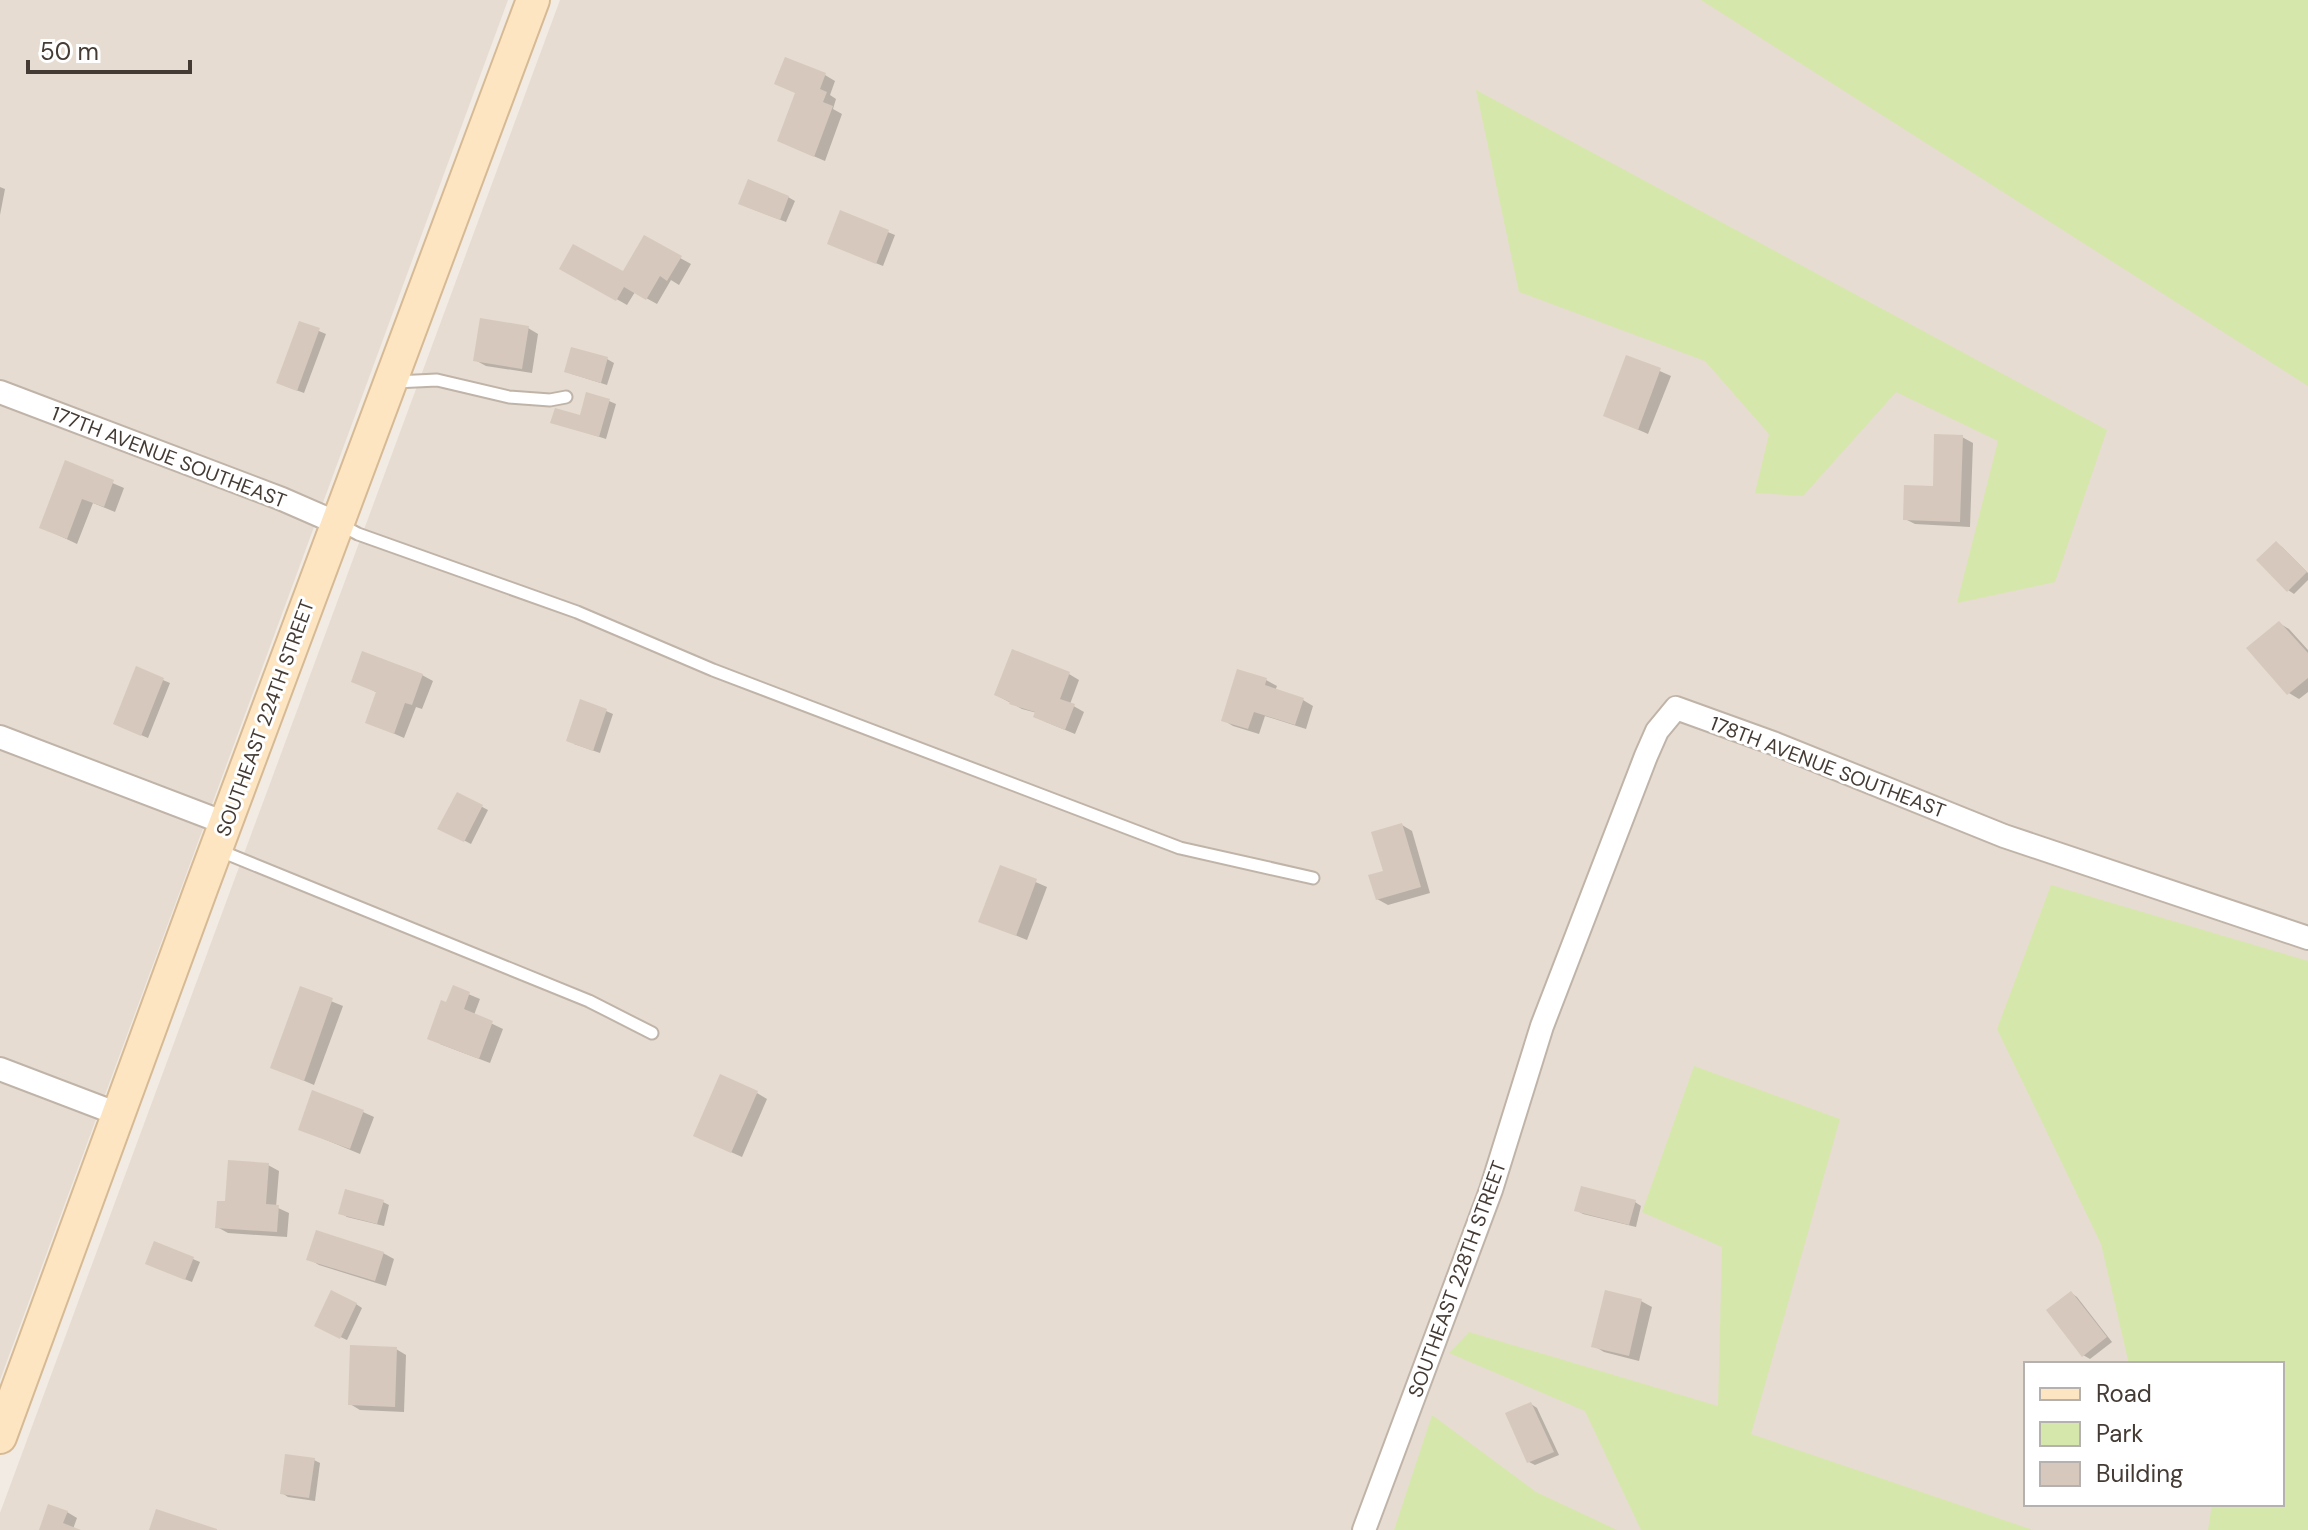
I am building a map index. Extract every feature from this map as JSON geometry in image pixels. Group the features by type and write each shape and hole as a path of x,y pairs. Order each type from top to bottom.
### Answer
{"street":[{"name":"SOUTHEAST 224TH STREET","path":"0,1437 533,0"},
{"name":"177TH AVENUE SOUTHEAST","path":"0,392 282,499 337,523"},
{"name":"178TH AVENUE SOUTHEAST","path":"1542,1026 1646,756 1657,731 1676,708 1773,743 2004,836 2308,938"},
{"path":"0,737 221,836"},
{"name":"SOUTHEAST 228TH STREET","path":"1364,1530 1491,1190 1542,1026"},
{"path":"0,1069 118,1114"}],"lane":[{"path":"390,382 437,380 509,397 550,400 566,397"},
{"path":"337,523 358,534 577,612 713,670 1180,848 1313,878"},
{"path":"221,836 589,1001 652,1033"}],"shaded area":[{"path":"0,0 508,0 0,1380"},
{"path":"560,0 1989,0 2308,166 2308,1530 0,1530 0,1513"}],"green space":[{"path":"1701,0 2308,0 2308,386"},
{"path":"1476,90 2107,430 2055,582 1957,603 1998,441 1896,392 1803,496 1755,493 1769,434 1705,361 1519,292"},
{"path":"2051,885 2308,961 2308,1530 2208,1530 2212,1506 2284,1506 2284,1362 2129,1362 2101,1244 1997,1029"},
{"path":"1694,1066 1840,1119 1751,1434 2033,1530 1641,1530 1585,1411 1449,1353 1469,1332 1718,1406 1722,1247 1642,1212"},
{"path":"1432,1415 1536,1492 1617,1530 1394,1530"}],"building":[{"path":"785,57 826,73 820,89 827,92 823,102 833,106 814,157 777,141 795,93 774,84"},
{"path":"748,179 789,196 780,220 738,204"},
{"path":"840,210 889,230 876,264 827,244"},
{"path":"644,235 682,256 667,281 660,276 646,300 624,287 616,301 559,269 573,244 623,271"},
{"path":"480,318 529,326 522,369 473,361"},
{"path":"299,321 320,328 297,391 276,383"},
{"path":"571,347 608,357 601,383 564,372"},
{"path":"1626,355 1661,368 1638,430 1603,416"},
{"path":"586,392 610,399 599,437 550,423 555,408 580,415"},
{"path":"1934,434 1963,435 1960,522 1903,520 1904,485 1933,486"},
{"path":"65,460 114,480 104,507 82,499 67,539 39,528"},
{"path":"2276,541 2307,572 2287,592 2256,560"},
{"path":"2279,621 2308,653 2308,678 2287,695 2246,648"},
{"path":"1012,649 1070,672 1060,699 1075,704 1065,730 1033,717 1035,712 1009,704 994,695"},
{"path":"362,651 423,674 412,705 405,703 394,734 365,723 376,692 351,682"},
{"path":"136,666 164,678 141,736 113,724"},
{"path":"1237,669 1267,678 1265,685 1304,698 1295,725 1254,712 1248,729 1221,721"},
{"path":"580,699 607,709 593,751 566,741"},
{"path":"457,792 483,805 464,842 437,829"},
{"path":"1402,823 1421,887 1376,900 1368,875 1383,871 1371,832"},
{"path":"1000,865 1037,879 1016,936 978,922"},
{"path":"453,985 470,992 464,1009 493,1021 479,1059 427,1039 441,1000 446,1002"},
{"path":"300,986 333,998 304,1081 270,1068"},
{"path":"720,1074 758,1091 731,1153 693,1136"},
{"path":"312,1090 364,1110 350,1149 298,1130"},
{"path":"228,1160 269,1163 266,1204 279,1205 277,1232 215,1228 217,1201 225,1201"},
{"path":"1581,1186 1636,1200 1629,1225 1574,1211"},
{"path":"345,1189 384,1200 377,1224 338,1214"},
{"path":"316,1230 384,1252 375,1281 306,1260"},
{"path":"154,1241 194,1257 185,1280 145,1264"},
{"path":"331,1290 357,1303 340,1339 314,1326"},
{"path":"1605,1290 1642,1299 1629,1356 1591,1347"},
{"path":"2071,1291 2107,1337 2082,1357 2046,1310"},
{"path":"350,1345 397,1347 395,1407 348,1405"},
{"path":"1531,1402 1554,1452 1527,1463 1505,1413"},
{"path":"285,1454 315,1458 309,1498 280,1494"},
{"path":"48,1504 68,1511 63,1523 81,1530 39,1530"},
{"path":"156,1509 217,1529 217,1530 149,1530"}]}
